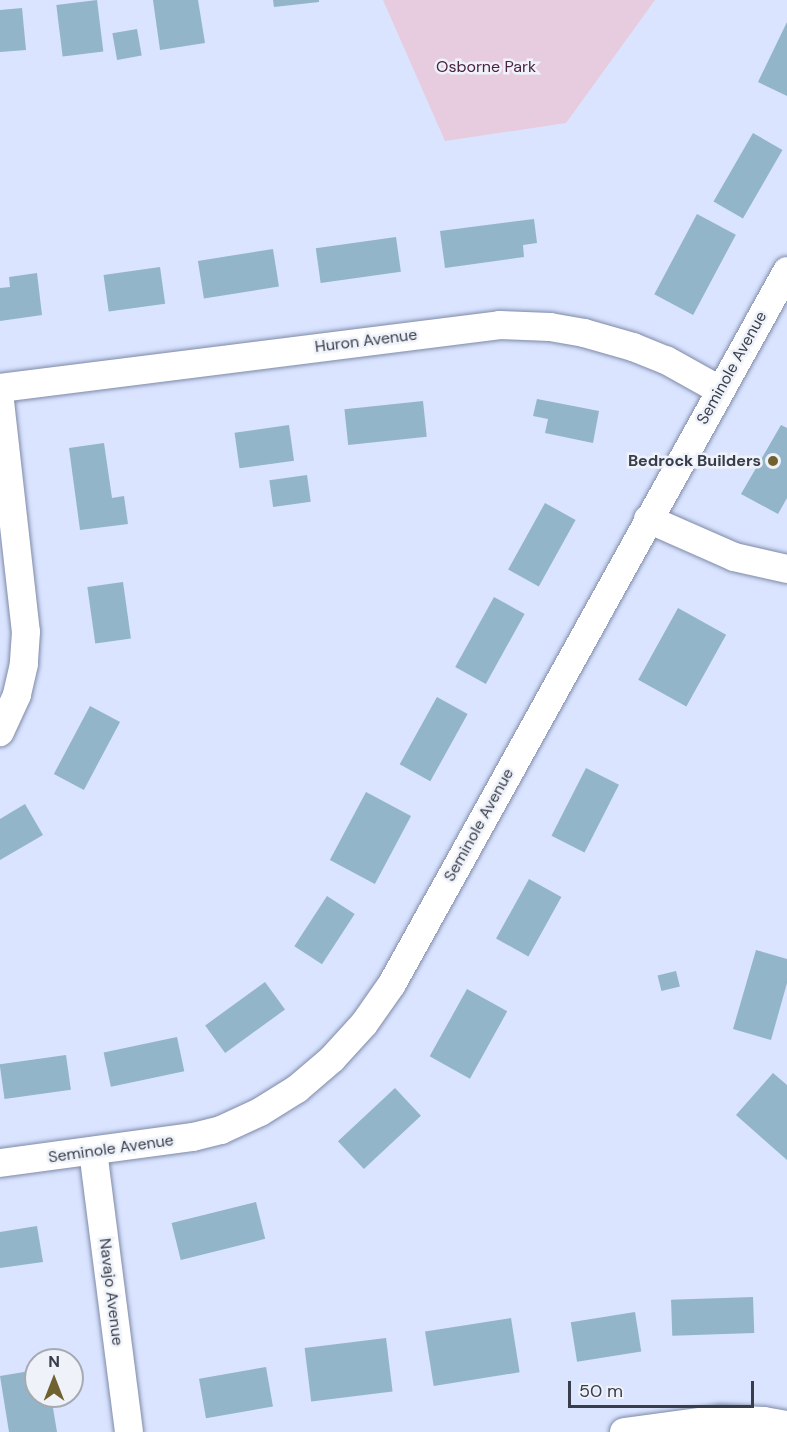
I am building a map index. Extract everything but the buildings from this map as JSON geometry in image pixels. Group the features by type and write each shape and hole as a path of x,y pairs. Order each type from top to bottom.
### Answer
{"street":[{"name":"Seminole Avenue","path":"0,1163 193,1137 220,1130 260,1112 297,1089 332,1059 364,1024 392,984 787,271"},
{"name":"Huron Avenue","path":"0,388 500,325 550,327 584,333 633,347 666,360 720,390"},
{"path":"0,401 26,632 24,664 17,695 0,732"},
{"path":"648,519 734,557 787,569"},
{"name":"Navajo Avenue","path":"93,1151 129,1432"},
{"path":"624,1432 720,1419 764,1421 787,1425"}],"green space":[{"name":"Osborne Park","path":"383,0 655,0 566,123 445,141"}],"place":[{"name":"Bedrock Builders","path":"773,461"}]}
